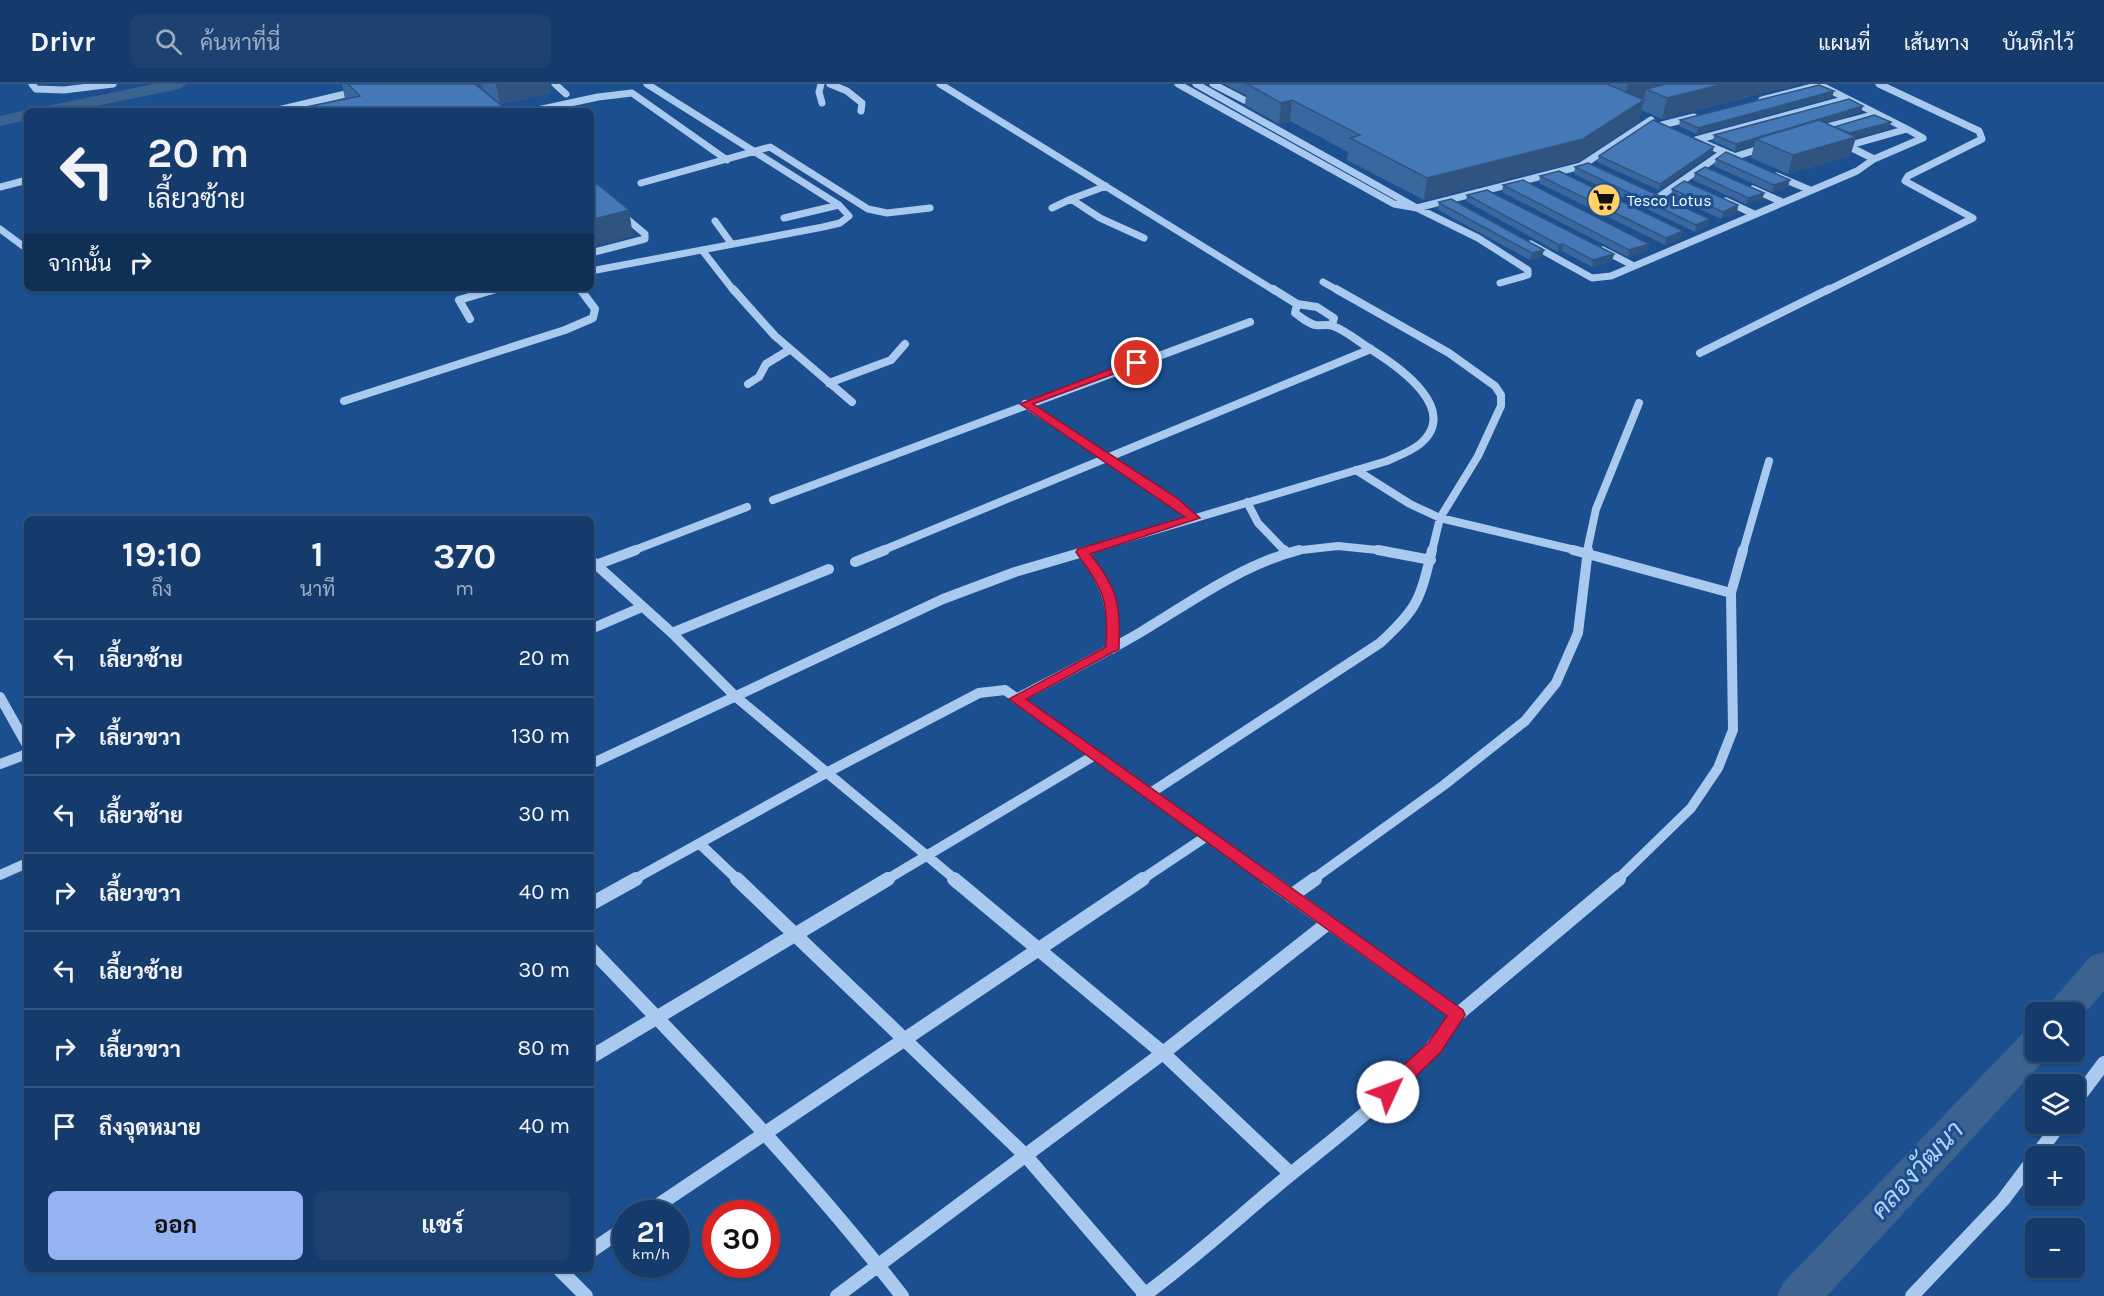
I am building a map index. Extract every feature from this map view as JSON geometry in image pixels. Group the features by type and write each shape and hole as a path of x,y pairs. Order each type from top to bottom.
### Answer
{"street":[{"path":"32,84 36,88 53,90 113,84"},
{"path":"287,108 387,84"},
{"path":"555,84 566,94"},
{"path":"594,270 840,223 849,216 839,206 647,84"},
{"path":"821,84 819,92 822,103"},
{"path":"830,84 858,98 862,103 861,111"},
{"path":"940,84 1297,304 1317,307 1334,318 1332,326"},
{"path":"1178,84 1394,204 1417,208 1488,191 1586,163 1651,120"},
{"path":"1196,84 1417,208 1478,238 1528,270 1527,275 1500,283"},
{"path":"1213,84 1244,100"},
{"path":"1522,239 1592,278 1611,276 1857,171 1874,159 1923,138 1819,84 1752,102"},
{"path":"1700,353 1973,218 1905,181 1908,176 1982,139 1979,130 1898,95 1879,84"},
{"path":"547,108 624,92 632,93 728,160"},
{"path":"1696,140 1847,99"},
{"path":"650,106 671,101"},
{"path":"1662,125 1707,114"},
{"path":"1820,135 1811,132 1877,114"},
{"path":"1642,116 1671,129"},
{"path":"1848,146 1907,129"},
{"path":"1688,136 1745,161"},
{"path":"1734,157 1778,142"},
{"path":"1839,142 1874,159"},
{"path":"641,183 770,147 876,212 899,213 930,208"},
{"path":"1659,197 1724,152"},
{"path":"1586,163 1596,168"},
{"path":"1703,167 1713,171"},
{"path":"1766,171 1810,190"},
{"path":"1558,172 1568,177"},
{"path":"0,187 24,181"},
{"path":"1523,181 1533,186"},
{"path":"1682,181 1692,186"},
{"path":"1742,184 1782,202"},
{"path":"1052,208 1106,186"},
{"path":"1488,191 1498,196"},
{"path":"1649,192 1670,202"},
{"path":"1713,195 1754,214"},
{"path":"1071,199 1094,215 1144,238"},
{"path":"1452,200 1462,206"},
{"path":"784,218 839,206"},
{"path":"594,252 645,239 645,234 618,211"},
{"path":"715,221 731,243"},
{"path":"1714,222 1725,227"},
{"path":"0,229 24,247"},
{"path":"1686,234 1697,239"},
{"path":"1593,244 1634,266"},
{"path":"1654,248 1664,253"},
{"path":"702,250 717,272 789,350 852,402"},
{"path":"1149,794 1380,643 1410,615 1422,591 1440,518 1478,456 1501,406 1501,395 1495,386 1449,353 1323,282"},
{"path":"470,319 459,304 459,300 490,291"},
{"path":"344,401 566,330 593,318 595,309 581,291"},
{"path":"594,763 943,599 1016,572 1387,461 1413,449 1427,437 1432,421 1431,405 1425,391 1395,363 1332,326 1313,324 1295,313 1297,304"},
{"path":"773,500 1025,404 1250,322"},
{"path":"829,383 891,360 905,344"},
{"path":"855,562 1371,349"},
{"path":"748,384 759,377 766,364 789,350"},
{"path":"1291,896 1444,785 1526,721 1556,683 1578,633 1587,554 1596,509 1639,403"},
{"path":"1025,404 1173,501 1194,518"},
{"path":"700,844 1026,1156 1144,1295 1196,1257 1291,1174 1340,1136 1435,1047 1457,1015 1593,903 1659,842 1691,808 1718,768 1733,730 1731,593 1769,461"},
{"path":"1356,470 1410,504 1440,518 1587,554 1731,593"},
{"path":"1247,502 1258,523 1287,553"},
{"path":"747,507 594,563 672,633 736,697 1163,1053 1291,1174"},
{"path":"1016,699 1112,649 1208,592 1287,553 1356,548 1394,551 1431,560"},
{"path":"1082,552 1100,574 1110,595 1114,610 1112,649"},
{"path":"672,633 829,569"},
{"path":"594,628 642,607"},
{"path":"594,902 828,772 979,693 1005,690 1457,1015"},
{"path":"0,697 24,740"},
{"path":"0,764 24,755"},
{"path":"594,1056 1095,755"},
{"path":"665,1200 1207,836"},
{"path":"0,875 24,864"},
{"path":"837,1296 1163,1053 1328,923"},
{"path":"594,953 657,1017 762,1133 878,1264 902,1296"},
{"path":"2085,1088 2104,1063"},
{"path":"1912,1296 2003,1200 2052,1134"},
{"path":"594,1249 612,1237"},
{"path":"564,1272 586,1296"}],"building":[{"path":"348,84 475,84 504,108 301,108 360,96"},
{"path":"1247,84 1607,84 1644,100 1583,139 1427,178 1350,138 1360,135 1292,100 1281,103"},
{"path":"1666,84 1723,84 1667,98 1646,89"},
{"path":"1819,85 1834,91 1698,128 1680,120"},
{"path":"1849,99 1863,106 1736,144 1714,135"},
{"path":"1874,115 1891,122 1850,133 1834,127"},
{"path":"1653,120 1714,147 1660,184 1599,156"},
{"path":"1819,120 1856,137 1793,155 1756,139"},
{"path":"1726,152 1790,180 1774,185 1716,159"},
{"path":"1588,163 1710,219 1696,225 1575,167"},
{"path":"1705,167 1764,193 1748,198 1695,173"},
{"path":"1559,171 1683,231 1666,238 1540,176"},
{"path":"1523,180 1649,244 1629,250 1503,185"},
{"path":"594,181 629,210 594,219"},
{"path":"1684,181 1738,205 1723,212 1672,189"},
{"path":"1487,190 1614,254 1593,260 1563,244 1559,245 1467,195"},
{"path":"1451,199 1544,250 1532,253 1439,203"}],"waterway":[{"path":"62,108 179,84"},
{"path":"0,121 24,116"},
{"name":"คลองวัฒนา","path":"2073,1002 2104,966"},
{"name":"คลองวัฒนา","path":"1799,1296 2025,1056"}],"place":[{"name":"Tesco Lotus","path":"1604,200"}],"route":[{"path":"1137,363 1025,404 1173,501 1194,518 1082,552 1100,574 1110,595 1114,610 1112,649 1016,699 1457,1015 1435,1047 1388,1092"}]}
